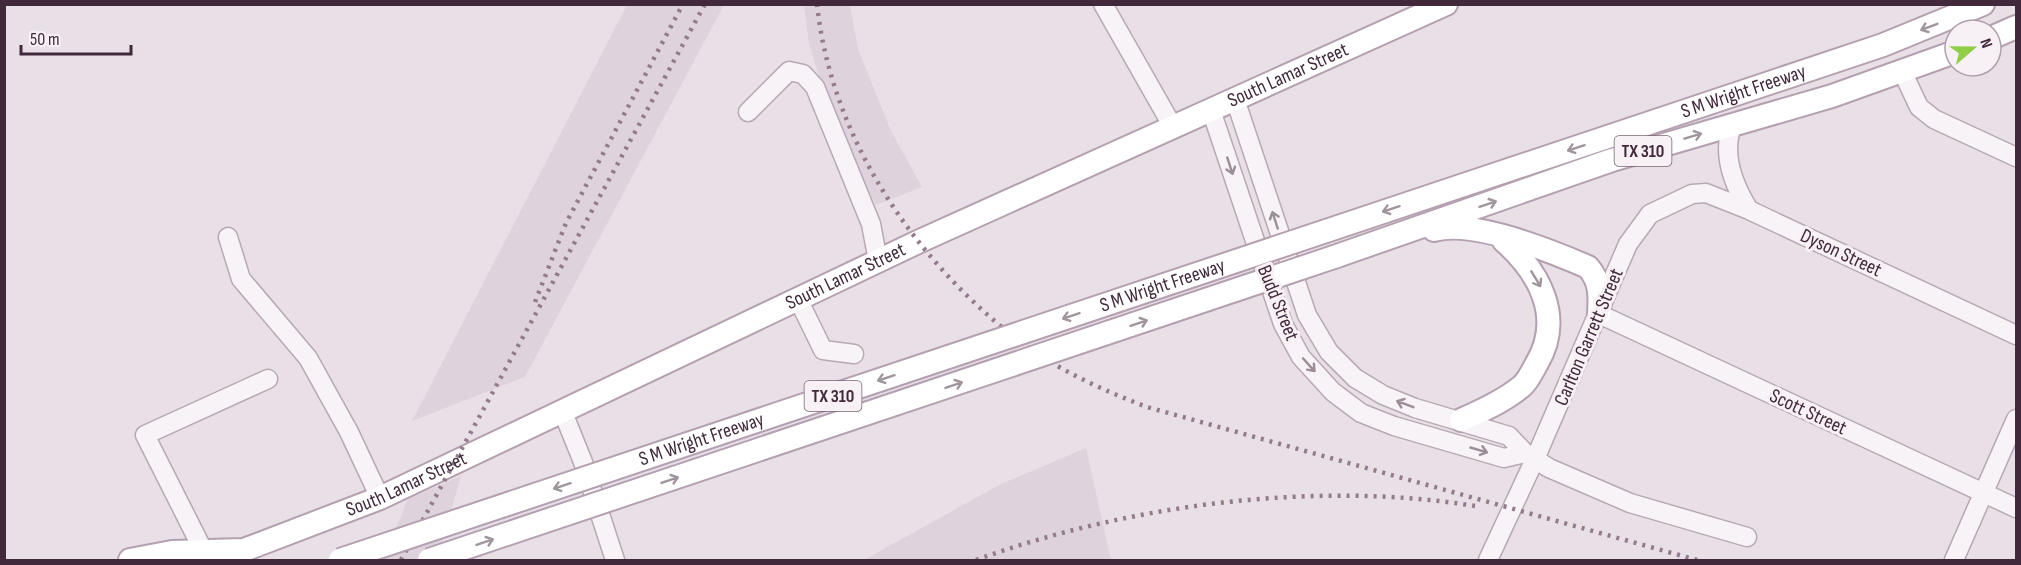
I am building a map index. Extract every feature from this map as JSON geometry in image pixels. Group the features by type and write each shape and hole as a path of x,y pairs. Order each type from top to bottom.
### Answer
{"main road":[{"name":"South Lamar Street","path":"245,555 380,498 878,261 1446,4"},
{"name":"S M Wright Freeway","path":"340,561 1883,45 1983,4"},
{"name":"S M Wright Freeway","path":"429,561 1334,257 1612,160 1832,96 1943,56"},
{"path":"1334,257 1453,227 1498,236 1588,267 1597,278 1600,292 1599,314"},
{"path":"1461,420 1491,406 1524,385 1545,349 1548,312 1541,284 1521,256 1498,236"},
{"path":"130,561 172,552 203,550 245,555"}],"street":[{"path":"1103,4 1173,127"},
{"path":"748,112 789,71 803,74 815,87 871,224 878,261"},
{"path":"1902,71 1919,107 1934,119 2016,157"},
{"name":"Budd Street","path":"1235,99 1307,315 1329,351 1355,378 1383,395 1415,408 1509,436 1530,456 1549,468 1630,503 1747,537"},
{"name":"Budd Street","path":"1211,110 1283,324 1301,357 1333,392 1361,413 1394,426 1504,458 1530,456"},
{"path":"1733,124 1726,149 1741,197 1749,210"},
{"name":"Carlton Garrett Street","path":"1488,561 1530,456 1599,314 1628,244 1650,214 1700,193 1749,210"},
{"name":"Dyson Street","path":"1749,210 2016,334"},
{"path":"228,237 241,279 308,358 349,432 380,498"},
{"path":"798,299 824,350 854,354"},
{"name":"Scott Street","path":"1599,314 2016,508"},
{"path":"203,550 144,435 268,379"},
{"path":"562,410 583,462 615,561"},
{"path":"1954,561 2016,419"}],"shaded area":[{"path":"627,5 724,5 525,377 412,421"},
{"path":"804,5 850,5 858,49 891,131 922,187 876,205 834,124 809,44"},
{"path":"1086,448 1111,560 864,560 1001,484"},
{"path":"461,476 437,560 383,560 408,499"}],"railway":[{"path":"535,302 566,223 683,4"},
{"path":"401,560 705,4"},
{"path":"817,4 825,53 840,101 859,147 883,192 944,272 980,308 1033,351 1096,386 1147,407 1697,560"},
{"path":"976,560 1034,541 1095,525 1158,512 1222,503 1287,497 1351,496 1414,499 1475,506"}]}
